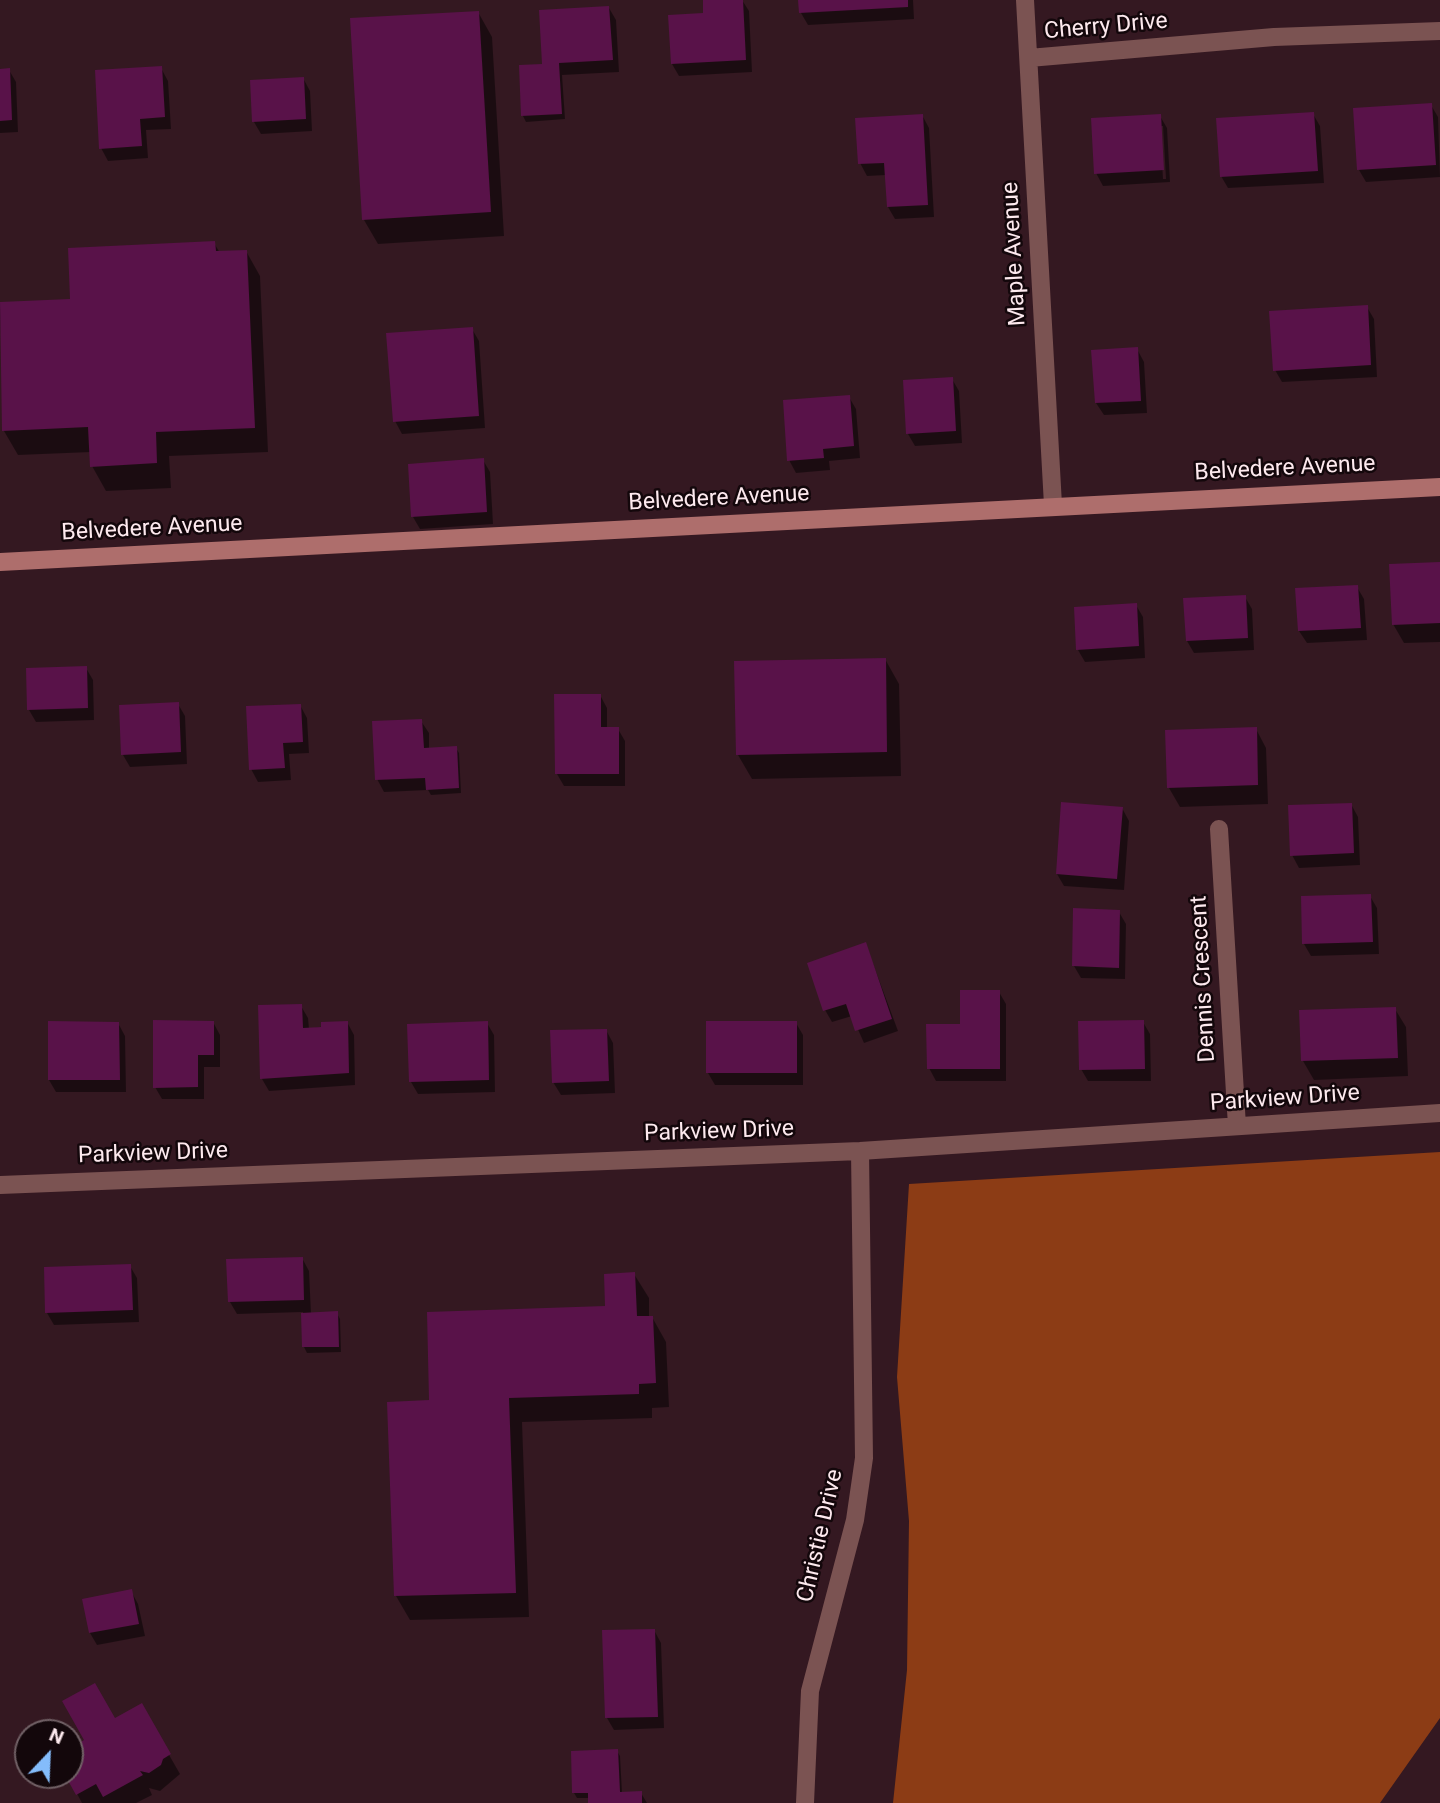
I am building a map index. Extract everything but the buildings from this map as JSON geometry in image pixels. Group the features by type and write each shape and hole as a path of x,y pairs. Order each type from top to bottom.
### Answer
{"main road":[{"name":"Belvedere Avenue","path":"0,562 1053,505 1440,487"}],"street":[{"name":"Maple Avenue","path":"1025,0 1053,505"},
{"name":"Cherry Drive","path":"1028,58 1274,37 1440,31"},
{"name":"Dennis Crescent","path":"1219,829 1237,1126"},
{"name":"Parkview Drive","path":"0,1185 860,1151 1440,1114"},
{"name":"Christie Drive","path":"804,1803 810,1690 855,1520 864,1458 860,1151"}],"shaded area":[{"path":"1440,1152 1440,1718 1380,1803 893,1803 907,1670 909,1521 897,1377 909,1184"}]}
